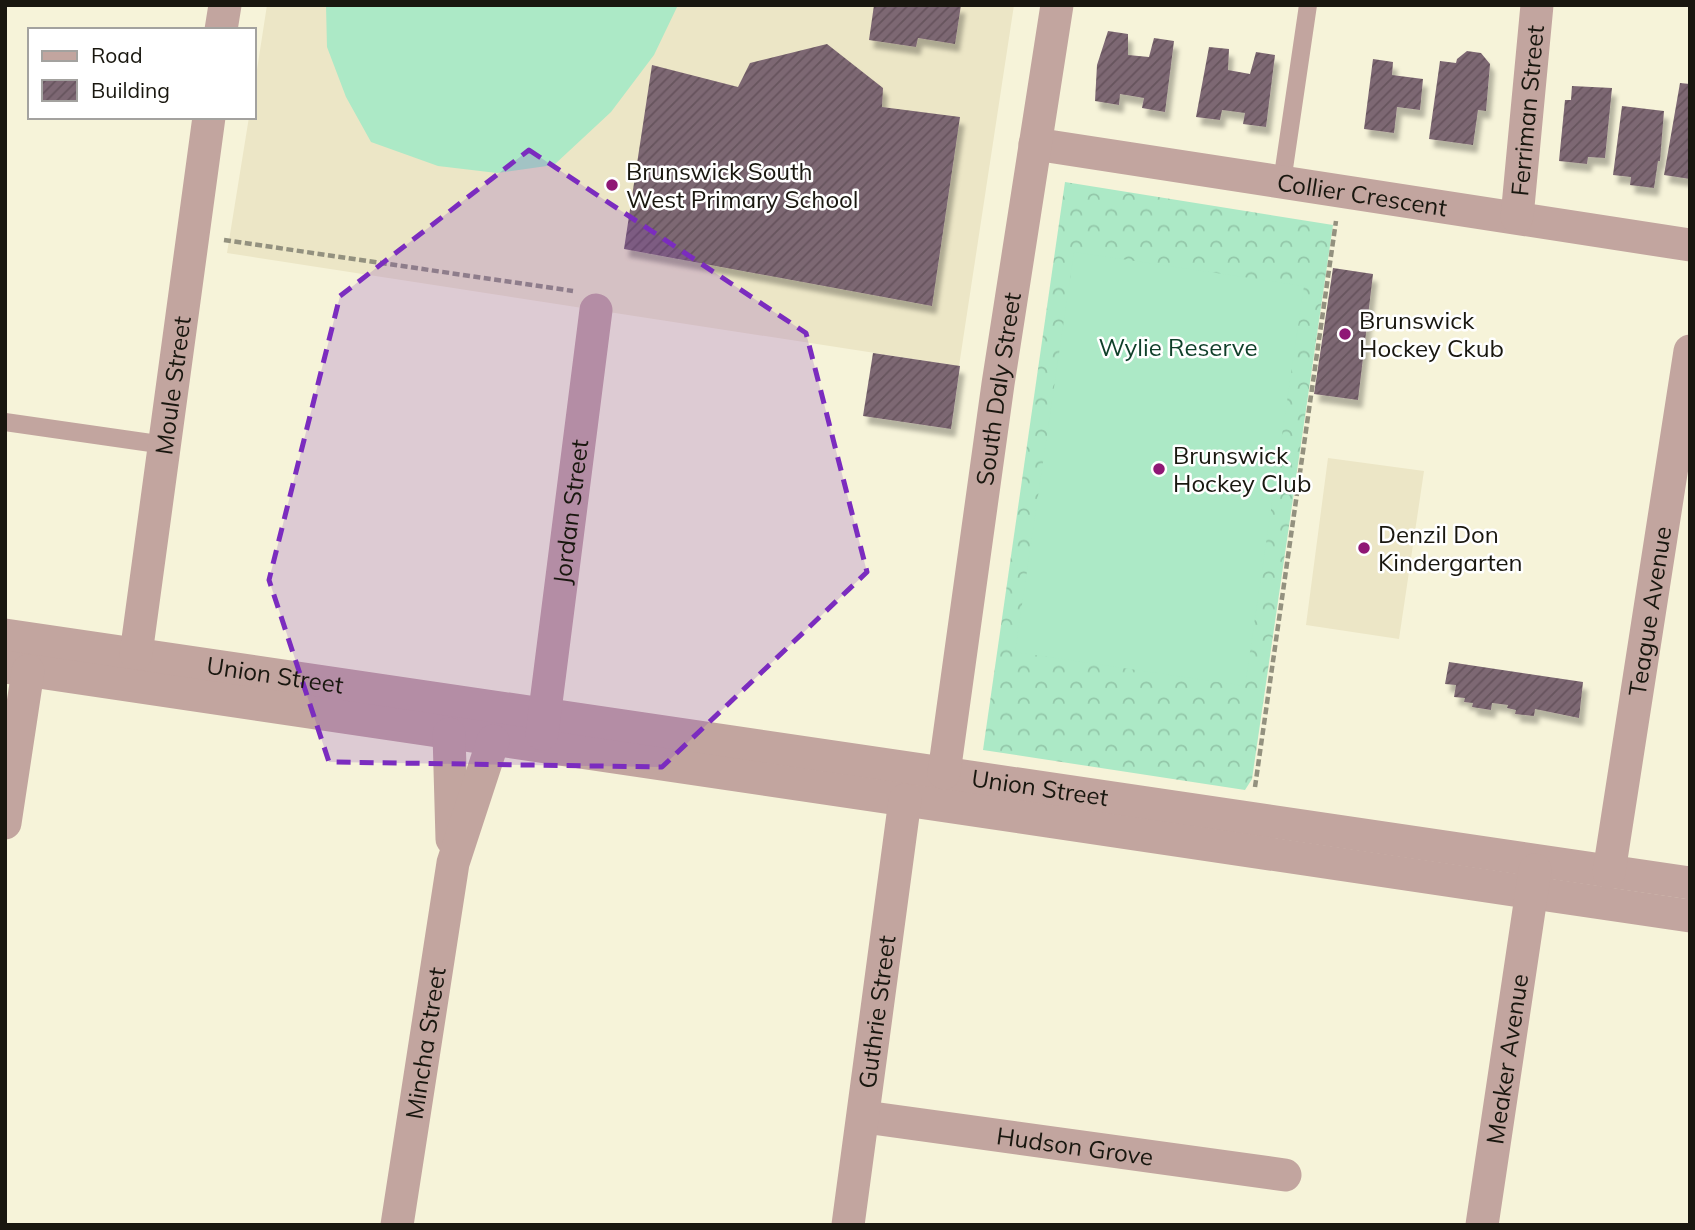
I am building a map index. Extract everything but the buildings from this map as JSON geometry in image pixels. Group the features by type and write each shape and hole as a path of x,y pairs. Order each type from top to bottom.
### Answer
{"street":[{"path":"222,28 225,5"},
{"name":"South Daly Street","path":"944,773 1057,5"},
{"name":"Ferriman Street","path":"1517,217 1537,5"},
{"name":"Moule Street","path":"136,654 209,119"},
{"name":"Collier Crescent","path":"1035,144 1690,244"},
{"name":"Jordan Street","path":"544,714 591,302"},
{"name":"Teague Avenue","path":"1609,872 1690,351"},
{"name":"Union Street","path":"5,635 944,773 1534,876 1690,916"},
{"path":"5,823 17,669"},
{"name":"Union Street","path":"17,669 905,800 1534,876 1609,872 1690,883"},
{"path":"541,747 544,714"},
{"name":"Mincha Street","path":"449,734 453,863"},
{"name":"Mincha Street","path":"397,1225 453,863 493,741"},
{"name":"Guthrie Street","path":"848,1225 905,800"},
{"name":"Meaker Avenue","path":"1482,1225 1534,876"},
{"name":"Hudson Grove","path":"864,1116 1285,1175"}],"lane":[{"path":"1282,182 1308,5"},
{"path":"5,422 165,446"}],"path":[{"path":"1254,794 1336,220"},
{"path":"224,240 591,302"}],"highlighted area":[{"path":"529,150 806,333 867,572 662,767 329,762 269,580 340,296"}],"shaded area":[{"name":"Brunswick South West Primary School","path":"267,5 1014,5 959,366 227,253 249,119 256,119 256,76"},
{"name":"Denzil Don Kindergarten","path":"1328,458 1424,471 1399,639 1306,625"}],"green space":[{"path":"326,5 678,5 654,55 611,112 554,165 497,173 438,166 371,142 346,97 327,47"},
{"name":"Brunswick Hockey Club","path":"1065,182 1333,225 1252,779 1245,790 983,750"},
{"name":"Brunswick Hockey Club","path":"1074,252 1304,286 1245,686 1015,652"}],"place":[{"name":"Brunswick South West Primary School","path":"612,185"},
{"name":"Brunswick Hockey Ckub","path":"1345,334"},
{"name":"Brunswick Hockey Club","path":"1159,469"},
{"name":"Denzil Don Kindergarten","path":"1364,548"}],"park label":[{"name":"Wylie Reserve","path":"1178,347"}]}
